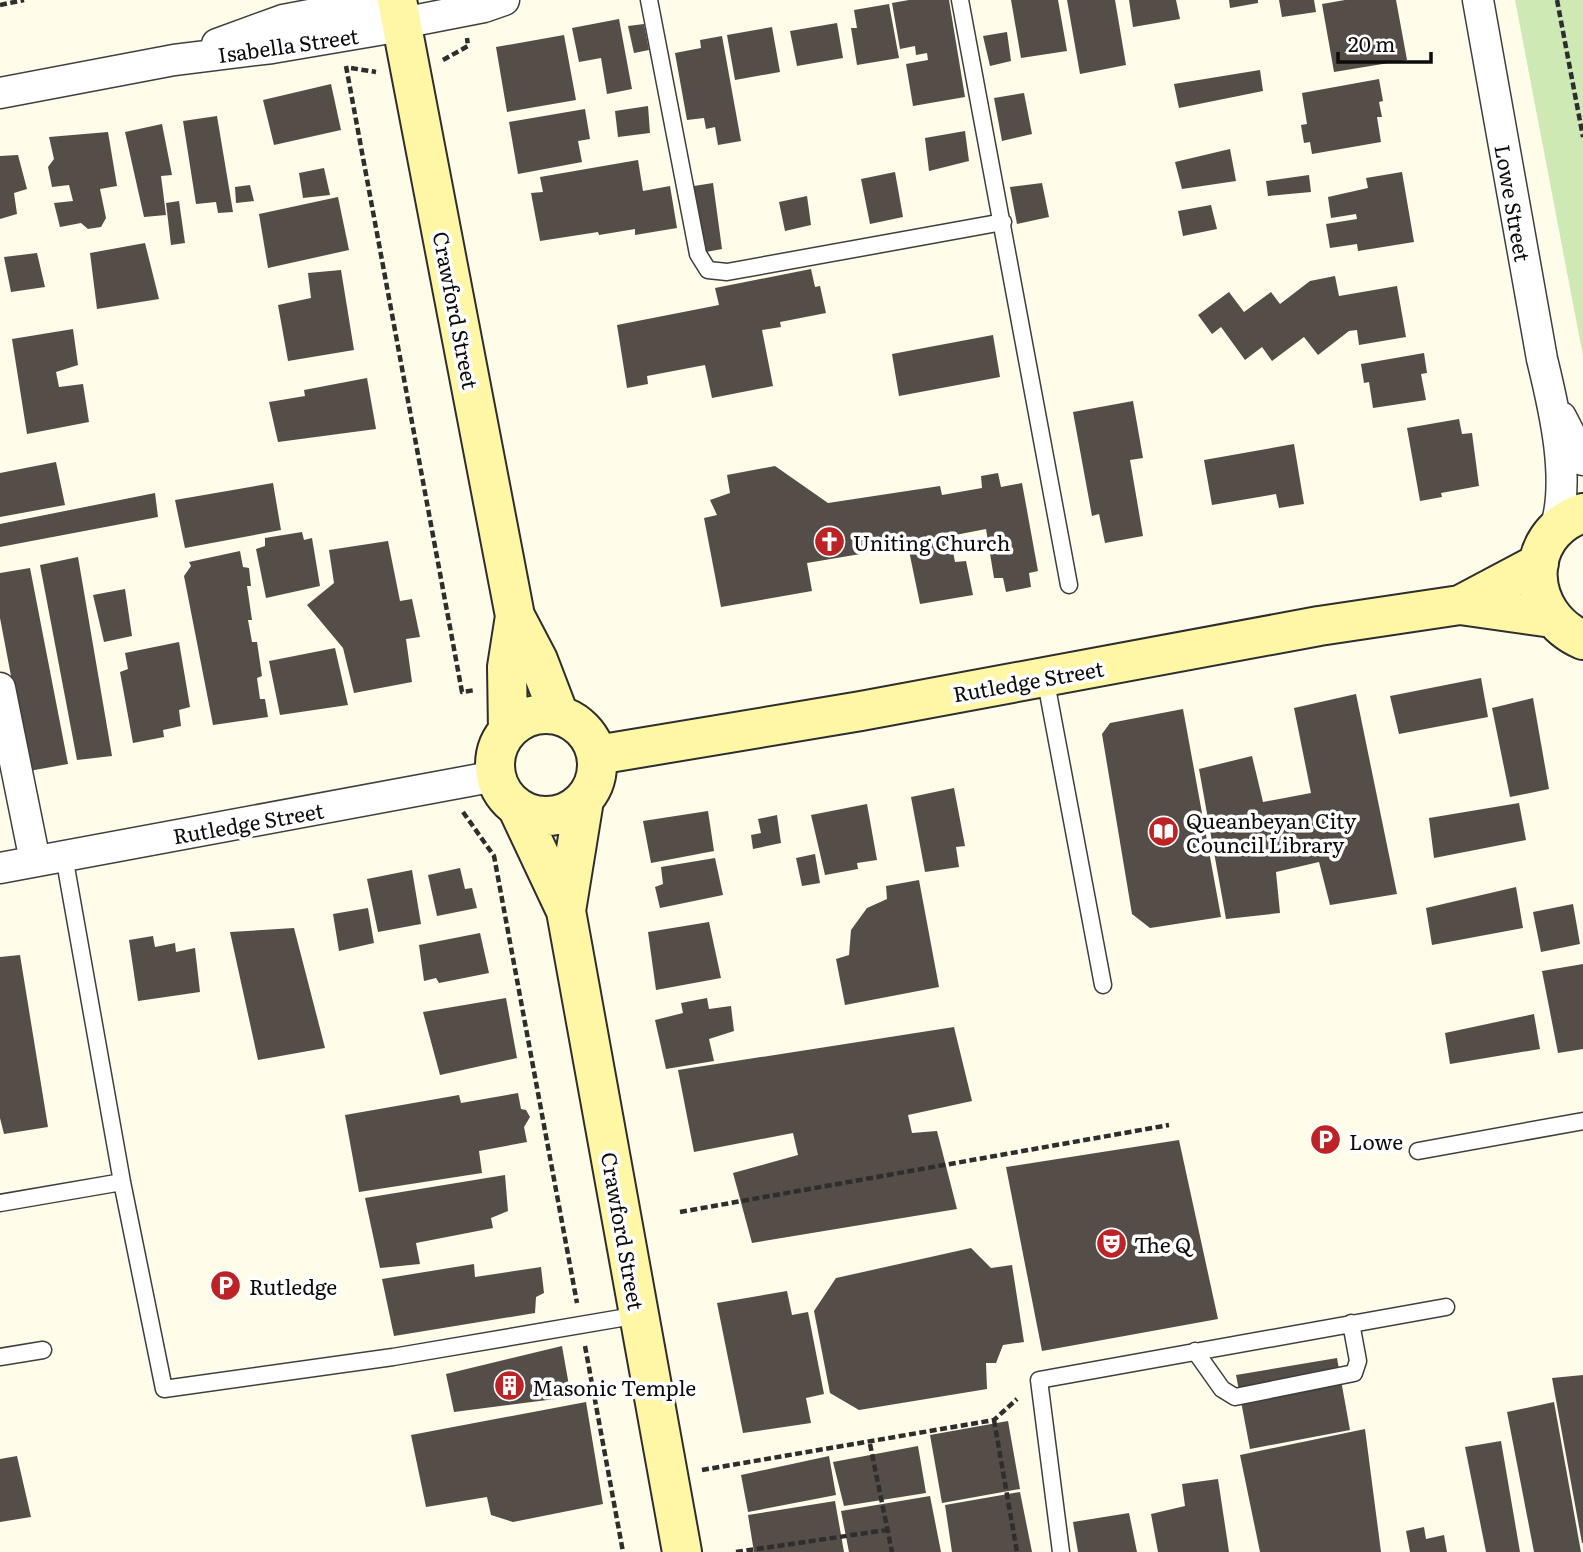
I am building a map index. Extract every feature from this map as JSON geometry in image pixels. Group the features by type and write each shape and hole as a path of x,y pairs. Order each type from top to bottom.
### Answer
{"street":[{"name":"Isabella Street","path":"0,93 174,60 272,48 397,11 484,8 505,0"},
{"name":"Lowe Street","path":"1478,0 1542,359 1554,405 1561,499 1559,536"},
{"name":"Crawford Street","path":"397,11 515,615 538,660 559,715"},
{"name":"Lowe Street","path":"1554,405 1583,460"},
{"name":"Rutledge Street","path":"1460,605 1559,536"},
{"path":"1559,536 1539,592 1573,635"},
{"name":"Rutledge Street","path":"597,755 1319,626 1460,605 1573,635"},
{"name":"Crawford Street","path":"508,731 507,685 515,615"},
{"path":"0,688 35,861"},
{"path":"531,715 559,715 580,726 588,734 597,755 596,779 584,800 559,815 530,814 506,791 496,752 508,731 531,715"},
{"name":"Rutledge Street","path":"0,869 445,786 506,791"},
{"name":"Crawford Street","path":"506,791 566,911 682,1552"},
{"name":"Crawford Street","path":"566,911 584,800"}],"lane":[{"path":"649,0 698,254 708,271 727,272 1003,222"},
{"path":"960,0 1069,585"},
{"path":"1045,677 1103,985"},
{"path":"64,856 122,1182 164,1389 393,1357 639,1315"},
{"path":"1418,1151 1583,1121"},
{"path":"0,1203 122,1182"},
{"path":"1061,1552 1039,1380 1446,1307"},
{"path":"1195,1351 1222,1389 1235,1397 1354,1373 1359,1361 1351,1323"},
{"path":"0,1357 43,1350"}],"path":[{"path":"0,5 24,0"},
{"path":"1558,0 1583,137"},
{"path":"346,69 462,692 507,685"},
{"path":"445,786 494,856 623,1552"},
{"path":"680,1212 1169,1125"},
{"path":"668,1474 727,1468 994,1420 1039,1380"},
{"path":"994,1420 1017,1552"},
{"path":"870,1444 892,1552"},
{"path":"736,1552 887,1530"}],"green space":[{"path":"1515,0 1583,0 1583,356"}],"building":[{"path":"909,0 949,0 965,97 913,106 906,64 928,60 927,53 916,55 915,46 900,49 892,3"},
{"path":"1011,0 1058,0 1067,51 1021,58"},
{"path":"1067,0 1115,0 1126,65 1080,74"},
{"path":"1129,0 1176,0 1180,19 1133,27"},
{"path":"1229,0 1258,0 1258,3 1230,8"},
{"path":"1279,0 1314,0 1316,12 1282,17"},
{"path":"1345,0 1396,0 1407,60 1334,72 1322,4"},
{"path":"889,4 899,58 857,65 851,28 857,28 854,10"},
{"path":"619,19 632,89 607,94 601,58 579,62 572,28"},
{"path":"837,23 843,58 797,66 790,31"},
{"path":"644,24 649,50 634,53 628,26"},
{"path":"772,27 780,72 735,80 727,35"},
{"path":"1007,32 1011,61 990,66 983,36"},
{"path":"564,35 576,100 507,112 496,47"},
{"path":"722,36 741,141 718,145 715,127 706,129 704,118 687,120 675,53 701,48 700,40"},
{"path":"1260,70 1263,91 1179,108 1174,84"},
{"path":"1379,79 1383,101 1379,102 1382,117 1377,117 1381,142 1312,154 1310,142 1304,143 1301,125 1307,124 1302,93"},
{"path":"331,84 341,130 274,145 263,100"},
{"path":"1024,93 1032,134 1002,141 994,98"},
{"path":"648,106 650,133 618,137 615,111"},
{"path":"585,109 590,139 578,141 582,162 518,174 509,122"},
{"path":"217,116 233,212 218,213 216,202 196,204 183,121"},
{"path":"162,124 172,175 161,176 166,215 144,217 125,132"},
{"path":"965,131 969,161 929,171 925,138"},
{"path":"108,132 117,186 100,189 106,218 101,227 88,229 81,223 60,227 54,203 73,201 69,185 52,187 48,167 54,159 49,137"},
{"path":"1230,149 1236,181 1182,189 1175,162"},
{"path":"18,155 27,189 14,193 17,214 0,219 0,156"},
{"path":"638,160 643,191 670,186 677,228 635,235 635,229 599,235 598,232 540,241 531,193 543,192 540,177"},
{"path":"324,168 330,195 303,198 299,173"},
{"path":"895,172 903,217 870,224 861,179"},
{"path":"1402,172 1414,242 1358,251 1357,244 1330,248 1326,224 1357,219 1356,214 1331,218 1328,197 1368,188 1366,178"},
{"path":"1309,175 1311,192 1268,196 1266,181"},
{"path":"713,183 722,249 706,252 694,186"},
{"path":"1042,183 1049,217 1017,224 1010,187"},
{"path":"250,185 254,201 236,203 235,187"},
{"path":"807,196 811,225 785,231 779,202"},
{"path":"338,197 349,250 268,268 259,214"},
{"path":"179,201 185,243 171,245 166,203"},
{"path":"1211,205 1217,229 1183,236 1178,211"},
{"path":"145,243 159,299 97,309 90,253"},
{"path":"37,253 45,287 11,292 4,257"},
{"path":"811,269 815,287 820,286 826,313 780,322 781,327 762,330 773,386 712,398 705,365 647,376 648,384 627,388 617,325 719,305 715,288"},
{"path":"341,270 354,350 288,361 278,305 311,298 308,273"},
{"path":"1335,276 1339,296 1397,286 1406,337 1359,345 1357,330 1349,331 1318,355 1304,337 1272,361 1262,347 1245,360 1221,327 1212,334 1198,315 1229,292 1244,312 1271,292 1280,304 1310,281"},
{"path":"73,329 78,365 56,372 59,387 83,384 89,422 27,434 12,339"},
{"path":"993,335 1000,377 899,396 892,354"},
{"path":"1424,353 1427,373 1421,374 1426,400 1373,408 1369,382 1364,383 1361,364"},
{"path":"367,378 376,429 278,442 269,402 305,396 304,390"},
{"path":"1133,401 1143,458 1130,460 1143,536 1105,543 1099,514 1092,516 1073,412"},
{"path":"1459,419 1462,434 1472,433 1479,486 1441,493 1442,497 1420,501 1407,428"},
{"path":"1294,444 1304,504 1279,508 1276,494 1212,505 1204,460"},
{"path":"56,462 65,505 0,517 0,473"},
{"name":"Uniting Church","path":"775,466 828,503 940,486 942,495 982,488 981,476 998,473 1001,487 1022,483 1038,571 1029,573 1031,587 1006,592 1003,578 994,578 986,529 950,536 955,562 966,561 973,595 920,604 908,546 807,563 812,591 721,607 704,518 717,515 710,500 730,493 727,475"},
{"path":"273,483 281,530 185,548 175,500"},
{"path":"155,493 158,517 0,547 0,524"},
{"path":"302,532 304,540 312,538 320,586 266,598 256,549 265,546 265,538"},
{"path":"388,541 400,601 412,599 420,637 406,639 412,682 354,693 343,648 307,605 334,583 329,550"},
{"path":"240,551 243,567 249,568 251,586 247,586 252,620 248,620 252,642 257,642 262,676 257,678 260,699 265,699 268,717 213,725 184,576 191,566 189,562"},
{"path":"78,557 112,756 77,760 40,565"},
{"path":"30,568 68,764 29,771 0,618 0,573"},
{"path":"125,589 132,636 104,642 93,595"},
{"path":"179,642 190,707 179,710 181,726 163,730 164,737 133,743 120,672 128,669 125,653"},
{"path":"335,648 348,705 280,715 269,661"},
{"path":"1481,678 1488,717 1399,734 1390,696"},
{"path":"1356,694 1397,894 1330,905 1319,862 1276,872 1280,913 1226,919 1199,769 1252,756 1263,802 1311,793 1294,708"},
{"path":"1533,698 1549,789 1510,797 1492,708"},
{"path":"1183,709 1221,917 1150,928 1132,914 1102,734 1110,723"},
{"path":"954,788 965,846 956,847 959,867 925,872 911,797"},
{"path":"1519,803 1526,840 1434,858 1429,818"},
{"path":"867,804 877,860 857,863 858,869 825,875 811,815"},
{"path":"708,811 714,851 651,863 643,821"},
{"path":"777,815 781,843 753,849 751,835 761,833 758,819"},
{"path":"815,854 820,883 802,886 796,858"},
{"path":"715,858 723,895 660,908 655,887 663,884 661,867"},
{"path":"460,868 465,889 472,888 477,908 437,916 428,875"},
{"path":"412,870 421,924 378,932 367,879"},
{"path":"919,880 939,987 845,1005 836,959 849,955 851,930 867,908 887,899 886,886"},
{"path":"1516,887 1523,928 1432,945 1426,908"},
{"path":"1573,904 1580,944 1541,952 1533,912"},
{"path":"368,908 374,943 339,951 333,914"},
{"path":"709,922 721,978 656,990 648,932"},
{"path":"294,928 325,1048 258,1060 230,932"},
{"path":"480,933 489,973 439,983 436,978 424,981 419,945"},
{"path":"153,936 155,947 175,943 176,952 195,948 200,992 138,1001 129,940"},
{"path":"20,955 48,1127 4,1134 0,1118 0,957"},
{"path":"1583,964 1583,1049 1558,1053 1542,971"},
{"path":"506,998 517,1058 440,1075 423,1012"},
{"path":"707,998 709,1009 731,1006 734,1031 709,1039 714,1061 666,1069 655,1020 683,1013 681,1003"},
{"path":"1534,1014 1540,1049 1450,1064 1445,1033"},
{"path":"954,1027 972,1101 908,1115 912,1133 937,1131 957,1209 752,1243 733,1173 798,1155 793,1133 694,1152 678,1070"},
{"path":"518,1093 521,1109 526,1110 530,1117 524,1127 527,1142 479,1151 482,1173 359,1192 345,1115 459,1095 461,1103"},
{"name":"The Q","path":"1179,1140 1218,1319 1042,1351 1006,1167"},
{"path":"505,1175 508,1211 491,1218 493,1228 416,1243 420,1264 380,1268 365,1198"},
{"path":"971,1248 991,1268 1012,1265 1024,1342 1003,1345 996,1363 986,1363 987,1389 859,1410 830,1393 814,1311 836,1278"},
{"path":"474,1264 475,1277 541,1267 544,1293 536,1297 535,1313 394,1336 382,1279"},
{"path":"787,1291 792,1315 808,1312 824,1394 806,1398 811,1423 743,1433 717,1303"},
{"name":"Masonic Temple","path":"562,1346 571,1397 454,1412 446,1374"},
{"path":"1337,1358 1350,1430 1250,1449 1236,1375"},
{"path":"1583,1375 1583,1543 1582,1543 1552,1378"},
{"path":"586,1402 603,1504 513,1522 491,1515 487,1497 426,1507 411,1435"},
{"path":"1554,1402 1581,1552 1534,1552 1507,1412"},
{"path":"1008,1421 1020,1489 942,1503 930,1435"},
{"path":"1365,1429 1381,1552 1260,1552 1240,1455"},
{"path":"1501,1441 1520,1552 1486,1552 1465,1447"},
{"path":"918,1446 926,1493 844,1506 833,1462"},
{"path":"17,1456 31,1517 0,1522 0,1459"},
{"path":"829,1456 836,1495 748,1512 741,1475"},
{"path":"1218,1479 1229,1552 1158,1552 1151,1514 1185,1506 1182,1484"},
{"path":"1020,1492 1032,1552 952,1552 945,1505"},
{"path":"930,1496 941,1552 849,1552 841,1511"},
{"path":"835,1501 844,1552 754,1552 748,1515"},
{"path":"1129,1513 1137,1552 1078,1552 1073,1522"},
{"path":"1424,1527 1426,1539 1444,1535 1447,1552 1410,1552 1406,1531"}],"place":[{"name":"Uniting Church","path":"830,541"},
{"name":"Queanbeyan City Council Library","path":"1163,831"},
{"name":"Lowe","path":"1326,1140"},
{"name":"The Q","path":"1111,1243"},
{"name":"Rutledge","path":"226,1285"},
{"name":"Masonic Temple","path":"509,1386"}]}
